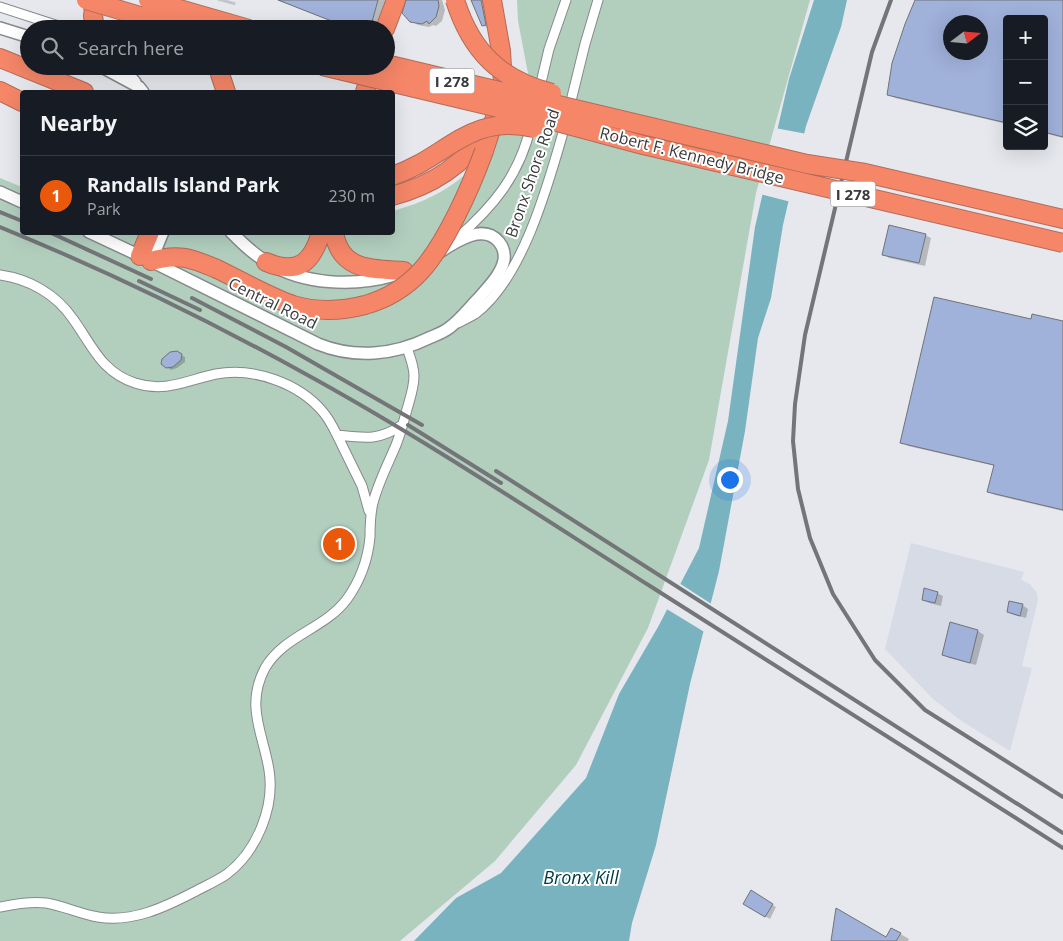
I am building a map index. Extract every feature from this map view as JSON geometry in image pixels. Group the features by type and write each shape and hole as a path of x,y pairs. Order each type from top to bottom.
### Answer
{"highway":[{"path":"86,0 154,20"},
{"path":"94,20 95,0"},
{"path":"148,0 218,20"},
{"path":"385,20 388,0"},
{"path":"388,20 396,0"},
{"path":"456,0 464,23 478,47 508,76 528,86 808,153 865,173"},
{"path":"149,235 145,259 183,257 197,260 275,297 304,307 326,310 348,309 378,300 403,287 419,274 444,240 459,209 499,100 504,76 492,0"},
{"path":"0,58 20,66"},
{"name":"Robert F. Kennedy Bridge","path":"395,66 807,164 865,173 1063,219"},
{"path":"42,75 79,90"},
{"path":"220,75 225,90"},
{"name":"Robert F. Kennedy Bridge","path":"360,75 561,123 643,145 1063,243"},
{"path":"366,90 370,75"},
{"path":"0,91 20,101"},
{"path":"395,175 412,168 464,136 502,125 519,125 556,134 643,145"},
{"path":"395,195 416,188 440,176 480,148"},
{"path":"266,262 288,268 302,264 311,257 320,235"},
{"path":"335,235 341,251 354,264 370,269 404,271"}],"street":[{"name":"Bronx Shore Road","path":"445,249 492,204 513,176 521,161 549,49 566,0"},
{"name":"Bronx Shore Road","path":"450,328 476,313 488,302 505,280 520,252 553,167 598,0"},
{"path":"0,7 40,20"},
{"path":"0,28 20,34"},
{"path":"115,75 141,90"},
{"path":"128,75 141,90"},
{"path":"0,192 20,201"},
{"name":"Central Road","path":"95,235 328,348 348,352 371,353 407,348 450,328 494,281 502,266 504,253 503,248 495,237 483,234 469,236 426,261 404,271 372,280 335,281 297,276 266,262 234,235"},
{"path":"145,259 161,235"},
{"path":"0,274 34,286 51,296 73,318 97,357 113,372 123,378 148,386 159,387 177,385 225,373 254,374 285,384 306,396 324,412 337,435 362,486 370,514 370,537 365,564 348,598 330,618 293,639 279,650 265,669 260,682 256,694 255,716 269,768 270,793 268,808 259,832 254,842 237,864 229,872 212,883 162,907 137,915 109,918 99,917 45,903 0,907"},
{"path":"370,514 402,425 413,382 413,366 407,348"},
{"path":"337,435 374,438 386,435 402,425"}],"shaded area":[{"path":"911,543 1024,572 1021,580 1030,584 1037,593 1038,600 1022,666 1032,668 1010,751 960,720 933,699 885,649"}],"green space":[{"path":"517,0 810,0 756,193 709,460 648,628 576,765 495,861 400,941 0,941 0,178 20,186 20,235 395,235 395,210 442,191 476,164 504,128 530,84 518,21"}],"water":[{"name":"Bronx Kill","path":"814,0 847,0 841,27 806,126 783,225 771,298 758,338 745,431 719,571 690,684 656,845 632,923 629,941 414,941 456,898 501,873 586,778 619,694 658,627 699,548 728,421 755,227 789,79"}],"pier":[{"path":"775,128 807,134 791,202 760,194"},
{"path":"679,583 713,605 706,633 665,608"}],"building":[{"path":"278,0 378,0 372,20 329,20"},
{"path":"406,0 438,0 439,6 436,17 429,24 427,21 422,24 410,22 402,13"},
{"path":"471,0 481,0 486,25 482,26"},
{"path":"915,0 1063,0 1063,137 1048,133 1048,15 1003,15 1003,122 887,95 892,63"},
{"path":"889,225 926,234 919,263 882,255"},
{"path":"934,297 1031,319 1032,314 1063,321 1063,510 987,492 994,465 900,443"},
{"path":"177,351 182,354 181,360 173,367 166,368 161,364 162,359 170,352"},
{"path":"924,588 938,592 935,603 922,600"},
{"path":"1009,601 1023,604 1020,616 1007,612"},
{"path":"950,622 978,630 970,663 942,655"},
{"path":"751,890 773,904 765,917 743,904"},
{"path":"836,908 886,937 891,928 901,933 896,941 831,941"}],"tunnel":[{"path":"221,20 227,0"}],"railway":[{"path":"891,0 872,52 805,335 795,404 793,441 798,489 810,538 833,594 875,660 925,710 1063,797"},
{"path":"0,212 20,220"},
{"path":"0,227 115,277 191,313 346,397 478,476 1063,848"},
{"path":"56,235 151,279"},
{"path":"139,281 200,310"},
{"path":"192,298 286,347 422,425"},
{"path":"408,425 501,483"},
{"path":"496,471 1063,833"}],"place":[{"name":"Randalls Island Park","path":"339,544"}]}
